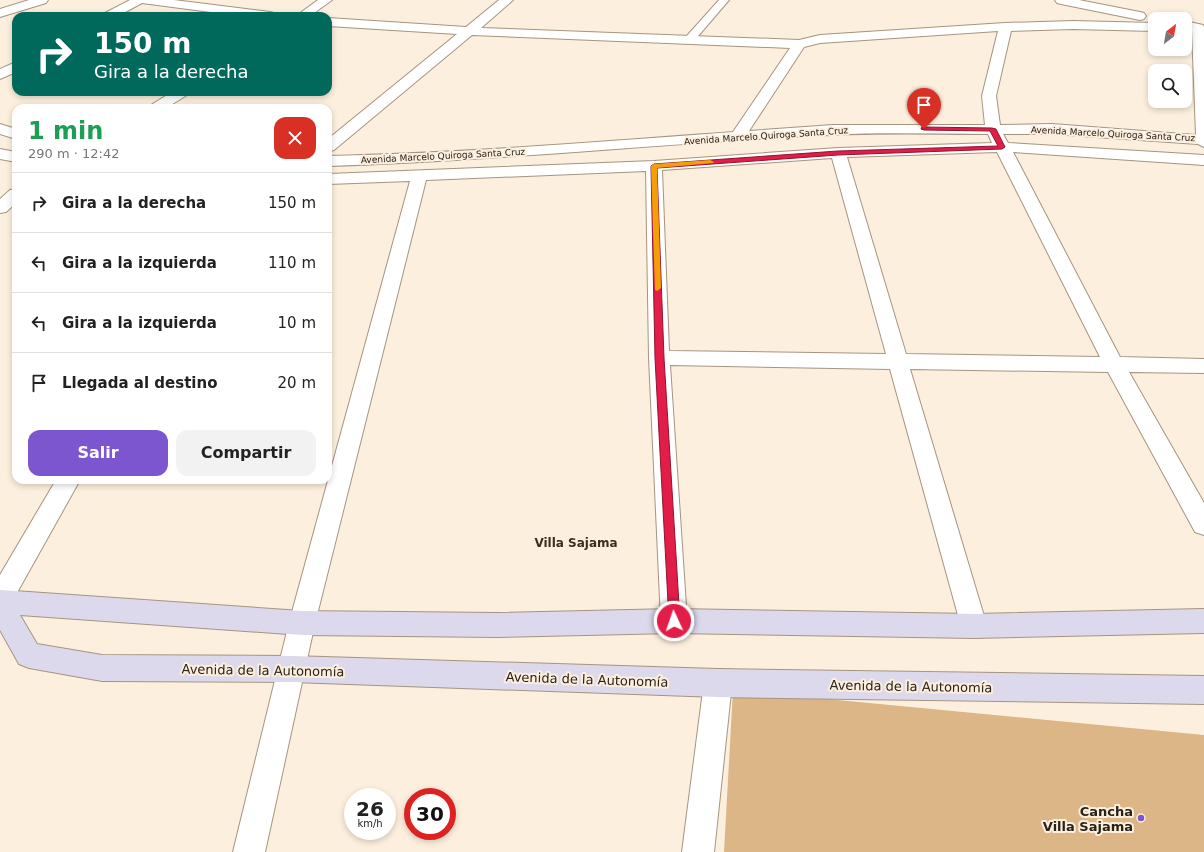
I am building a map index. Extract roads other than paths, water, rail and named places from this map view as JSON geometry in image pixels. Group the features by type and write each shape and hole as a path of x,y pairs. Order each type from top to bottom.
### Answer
{"street":[{"path":"0,13 42,0"},
{"path":"116,12 139,0"},
{"path":"144,0 238,12"},
{"path":"308,12 326,0"},
{"path":"332,144 507,0"},
{"path":"1061,0 1148,18"},
{"path":"332,22 469,31 799,44 820,39 1005,27 1073,25 1148,27"},
{"path":"1005,27 989,96 992,129 1114,365 1204,525"},
{"path":"1193,28 1204,140"},
{"path":"738,137 799,44"},
{"path":"0,75 12,68"},
{"path":"162,104 176,96"},
{"path":"0,129 12,133"},
{"name":"Avenida Marcelo Quiroga Santa Cruz","path":"332,161 414,159 832,130 1052,129 1132,136 1204,140"},
{"name":"Avenida Marcelo Quiroga Santa Cruz","path":"332,179 654,166 838,153 1002,147 1204,160"},
{"path":"838,153 899,360 974,626"},
{"path":"0,154 12,156"},
{"path":"654,166 659,358 674,621"},
{"path":"249,852 302,623 419,176"},
{"path":"0,208 12,198"},
{"path":"659,358 899,360 1204,366"},
{"path":"0,599 66,484"},
{"name":"Avenida de la Autonomía","path":"0,604 302,623 497,625 674,621 974,626 1204,621"},
{"name":"Avenida de la Autonomía","path":"0,604 29,655 102,668 292,669 718,683 1204,690"},
{"path":"698,852 718,683"}],"lane":[{"path":"689,40 724,0"}],"place":[{"name":"Cancha Villa Sajama","path":"1141,818"}],"district":[{"name":"Villa Sajama","path":"576,543"}]}
